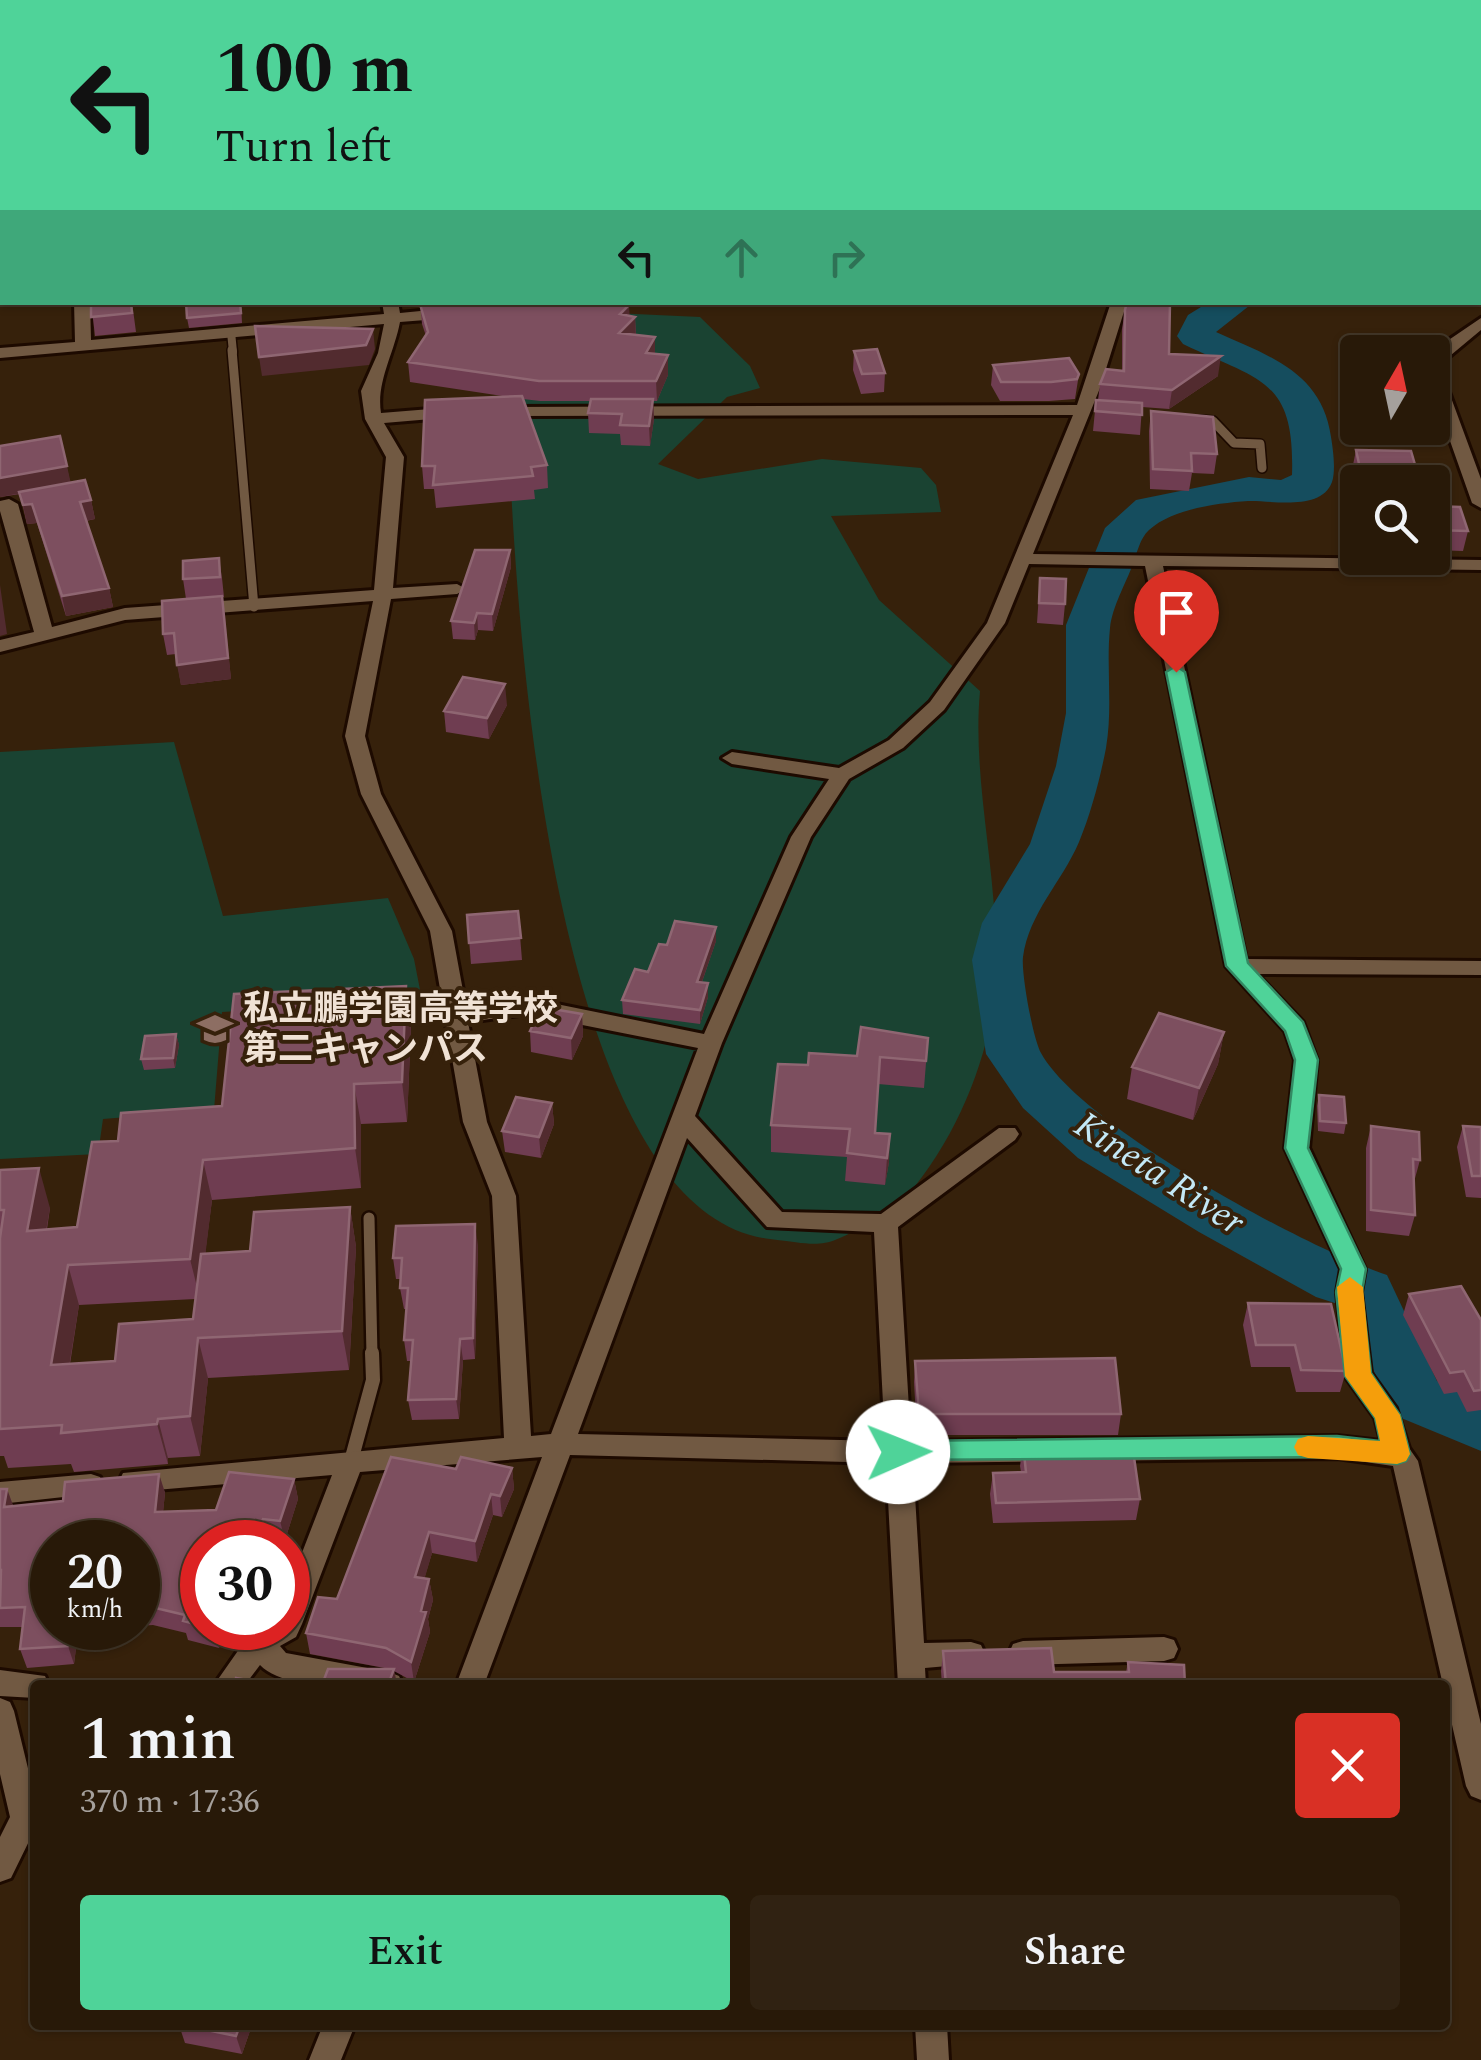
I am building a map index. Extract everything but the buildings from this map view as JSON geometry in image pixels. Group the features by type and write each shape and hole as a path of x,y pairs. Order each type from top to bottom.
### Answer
{"street":[{"path":"82,305 83,344"},
{"path":"472,1680 564,1444 711,1042 801,838 842,775 896,744 937,706 996,624 1088,411 1119,305"},
{"path":"0,353 231,332 391,310 469,311"},
{"path":"391,310 386,353 369,391 374,419 395,456 382,595 356,736 371,794 441,932 474,1122 504,1196 518,1446"},
{"path":"1450,345 1481,323"},
{"path":"374,419 481,410 1088,411"},
{"path":"1450,416 1481,504"},
{"path":"12,503 44,634"},
{"path":"1022,559 1481,565"},
{"path":"1153,561 1237,966 1295,1028 1306,1060 1296,1148 1354,1269 1350,1285 1358,1376 1387,1415 1397,1454"},
{"path":"0,646 125,614 458,589"},
{"path":"732,758 842,775"},
{"path":"1237,966 1481,968"},
{"path":"456,1016 528,1006 711,1042"},
{"path":"684,1120 776,1221 886,1223 1007,1134"},
{"path":"886,1223 911,1670 1164,1650"},
{"path":"0,1493 564,1444 898,1452 1337,1446 1397,1454 1405,1460 1481,1786"},
{"path":"310,1567 351,1462"},
{"path":"232,1680 254,1650"},
{"path":"265,1650 278,1664 363,1680"},
{"path":"0,1683 30,1686"},
{"path":"0,1712 25,1818 0,1868"},
{"path":"325,2060 336,2030"},
{"path":"931,2030 933,2060"}],"lane":[{"path":"231,332 254,607"},
{"path":"1195,420 1213,421 1234,442 1260,444 1262,468"},
{"path":"351,1462 372,1380 369,1218"}],"green space":[{"path":"592,312 700,317 750,366 760,388 727,397 658,464 698,479 822,459 921,468 936,485 941,512 831,516 879,600 980,691 979,748 993,893 997,986 977,1071 941,1149 899,1204 831,1242 770,1239 695,1203 635,1123 590,1012 557,881 534,744 520,612 508,413"},
{"path":"174,742 223,916 388,898 414,959 422,1000 222,1012 214,1110 103,1119 98,1154 0,1159 0,752"}],"waterway":[{"name":"Kineta River","path":"1231,305 1201,323 1196,336 1272,372 1301,398 1313,445 1312,481 1287,493 1249,489 1179,501 1150,509 1126,528 1088,625 1089,713 1079,766 1054,844 1007,923 997,960 1013,1054 1042,1094 1097,1144 1219,1217 1337,1281 1366,1291 1415,1398 1481,1426"}],"slow traffic":[{"path":"1308,1447 1337,1446 1397,1454 1387,1415 1358,1376 1350,1287"}],"place":[{"name":"私立鵬学園高等学校 第二キャンパス","path":"215,1029"}],"route":[{"path":"898,1452 1337,1446 1397,1454 1387,1415 1358,1376 1349,1292 1354,1269 1296,1148 1306,1060 1295,1028 1237,966 1176,672"}]}
